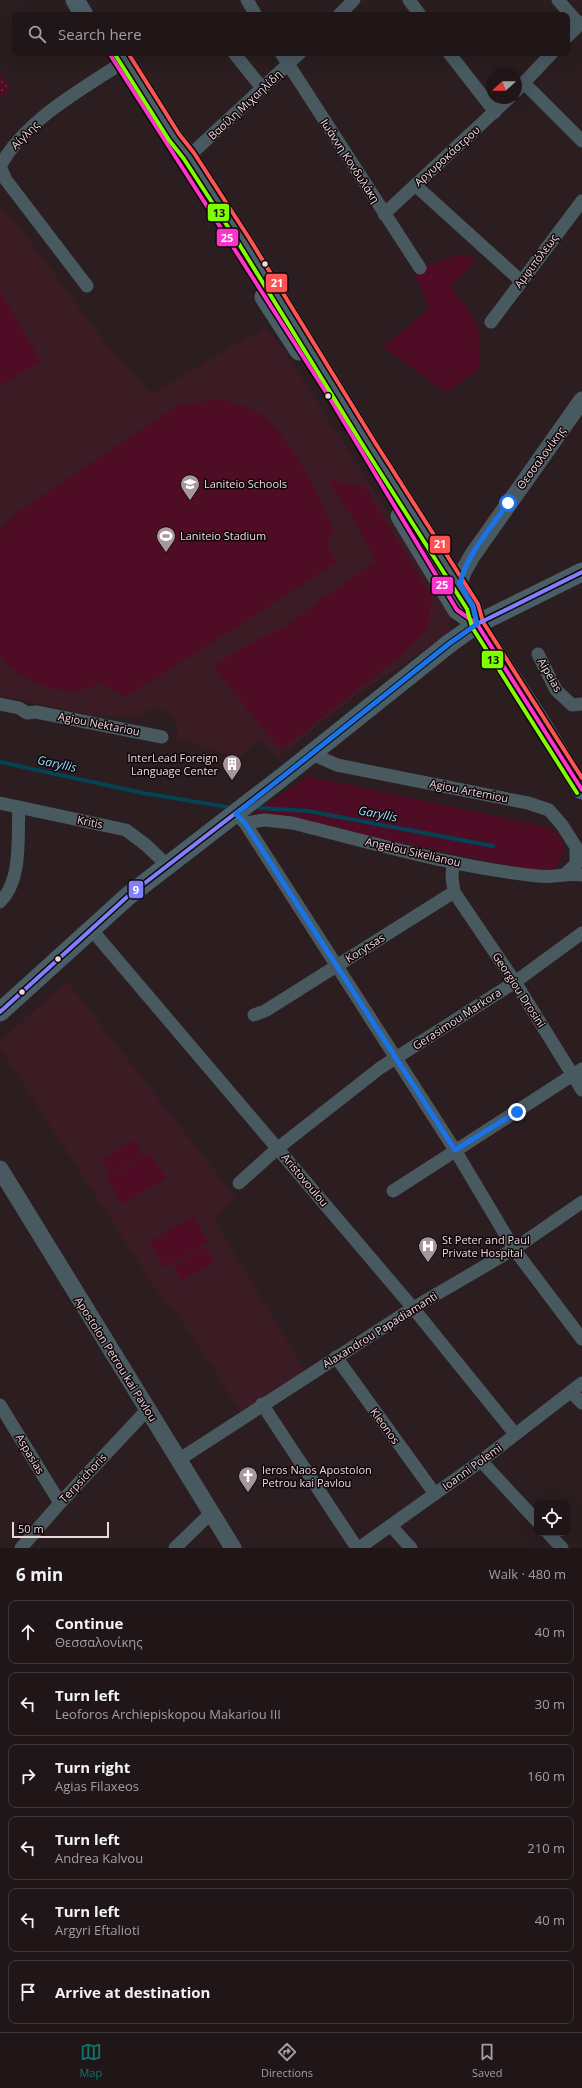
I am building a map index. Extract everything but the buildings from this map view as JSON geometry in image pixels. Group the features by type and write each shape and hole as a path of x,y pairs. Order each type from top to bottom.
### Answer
{"main road":[{"path":"75,0 82,12"},
{"path":"88,0 95,12"},
{"path":"116,57 189,156 286,320 329,397 457,610 477,624"},
{"path":"116,57 167,142 460,584 473,606 477,624 540,721 582,790"},
{"path":"0,1012 91,929 167,865 240,819 312,754 450,643 477,624 582,572"}],"street":[{"path":"247,0 254,12"},
{"path":"342,12 354,0"},
{"path":"409,0 418,12"},
{"path":"558,0 581,23 570,34"},
{"path":"236,56 262,88"},
{"name":"Ιωάννη Κονδυλάκη","path":"283,56 420,268"},
{"name":"Βασίλη Μιχαηλίδη","path":"189,156 297,56"},
{"path":"452,56 495,112"},
{"path":"522,85 549,56"},
{"name":"Αίγλης","path":"87,286 6,180 0,166 7,152 51,109 116,57"},
{"path":"522,89 582,141"},
{"name":"Αργυροκάστρου","path":"384,214 503,104"},
{"path":"415,185 521,281"},
{"name":"Αμφιπόλεως","path":"491,322 582,201"},
{"name":"Θεσσαλονίκης","path":"460,584 463,572 472,556 582,400"},
{"path":"441,556 452,558 472,556"},
{"name":"Aipeias","path":"538,654 556,690 572,705 582,704"},
{"name":"Agiou Nektariou","path":"0,704 20,708 27,713 36,712 162,736"},
{"name":"Agiou Artemiou","path":"312,754 337,765 528,803 549,810 565,828 576,847 576,864 564,875"},
{"name":"Kritis","path":"0,804 126,830 146,845 167,865"},
{"path":"0,902 10,885 16,868 19,807"},
{"path":"240,819 455,1150 514,1249 582,1339"},
{"name":"Angelou Sikelianou","path":"240,819 292,823 453,862 537,876 582,875"},
{"path":"453,862 452,877 454,892"},
{"name":"Korytsas","path":"254,1015 265,1011 454,892"},
{"name":"Georgiou Drosini","path":"454,892 577,1072 582,1090"},
{"name":"Aristovoulou","path":"91,929 413,1308 515,1434"},
{"name":"Gerasimou Markora","path":"239,1182 278,1148 380,1068 515,982 582,933"},
{"path":"393,1191 577,1072"},
{"name":"Apostolon Petrou kai Pavlou","path":"2,1175 147,1410 180,1459 233,1548"},
{"name":"Alaxandrou Papadiamanti","path":"180,1459 262,1404 413,1308 514,1249 582,1202"},
{"name":"Kleonos","path":"336,1358 435,1494"},
{"name":"Ioanni Polemi","path":"358,1548 481,1461 582,1383"},
{"path":"571,1392 582,1403"},
{"path":"262,1404 358,1548"},
{"name":"Aspasias","path":"0,1405 60,1503"},
{"name":"Terpsichoris","path":"21,1548 60,1503 147,1410"},
{"path":"481,1461 534,1518"},
{"path":"175,1548 212,1512"},
{"path":"391,1526 411,1548"},
{"path":"551,1536 562,1548"}],"shaded area":[{"path":"0,74 11,88 0,98"},
{"name":"Laniteio Schools","path":"0,207 22,230 101,337 151,394 265,327 283,348 449,608 449,634 355,696 278,758 260,739 239,759 177,738 177,726 170,716 164,710 155,707 135,718 94,715 0,696"},
{"path":"460,254 477,259 451,287 478,324 480,368 446,393 383,347 429,308 413,270"},
{"path":"0,291 41,361 0,386"},
{"name":"Laniteio Stadium","path":"220,399 258,413 285,440 304,468 334,529 327,545 338,562 126,697 102,683 81,690 59,690 36,683 16,672 0,657 0,530 16,513 178,405"},
{"path":"325,476 344,484 364,486 432,597 428,627 403,654 287,745 278,748 214,667 225,658 264,636 285,627 376,561 353,519"},
{"path":"308,776 547,827 558,834 562,840 564,854 555,867 546,873 254,813"},
{"path":"67,981 236,1198 214,1220 307,1374 242,1414 172,1306 167,1307 0,1048 0,1041"},
{"path":"133,1140 143,1155 111,1175 102,1160"},
{"path":"150,1153 166,1178 122,1204 107,1179"},
{"path":"193,1216 208,1241 165,1268 149,1242"},
{"path":"204,1246 214,1262 182,1281 173,1266"}],"waterway":[{"name":"Garyllis","path":"0,762 143,793 227,807"},
{"name":"Garyllis","path":"260,808 308,811 493,846"}],"transit line":[{"name":"25","path":"111,56 329,397 457,610 477,624 582,790"},
{"name":"13","path":"116,56 169,140 184,159 239,244 364,447 467,609 472,627 577,793"},
{"name":"21","path":"130,56 179,134 194,153 249,238 374,441 478,604 483,622 582,778"},
{"name":"9","path":"0,1012 128,896 285,775 450,643 477,624 582,572"}],"place":[{"name":"Laniteio Schools","path":"190,501"},
{"name":"Laniteio Stadium","path":"166,553"},
{"name":"InterLead Foreign Language Center","path":"232,781"},
{"name":"St Peter and Paul Private Hospital","path":"428,1263"},
{"name":"Ieros Naos Apostolon Petrou kai Pavlou","path":"248,1493"}],"route":[{"path":"508,503 472,556 463,572 460,584 473,606 477,624 450,643 340,729 312,754 236,814 245,823 455,1150 517,1112"}]}
